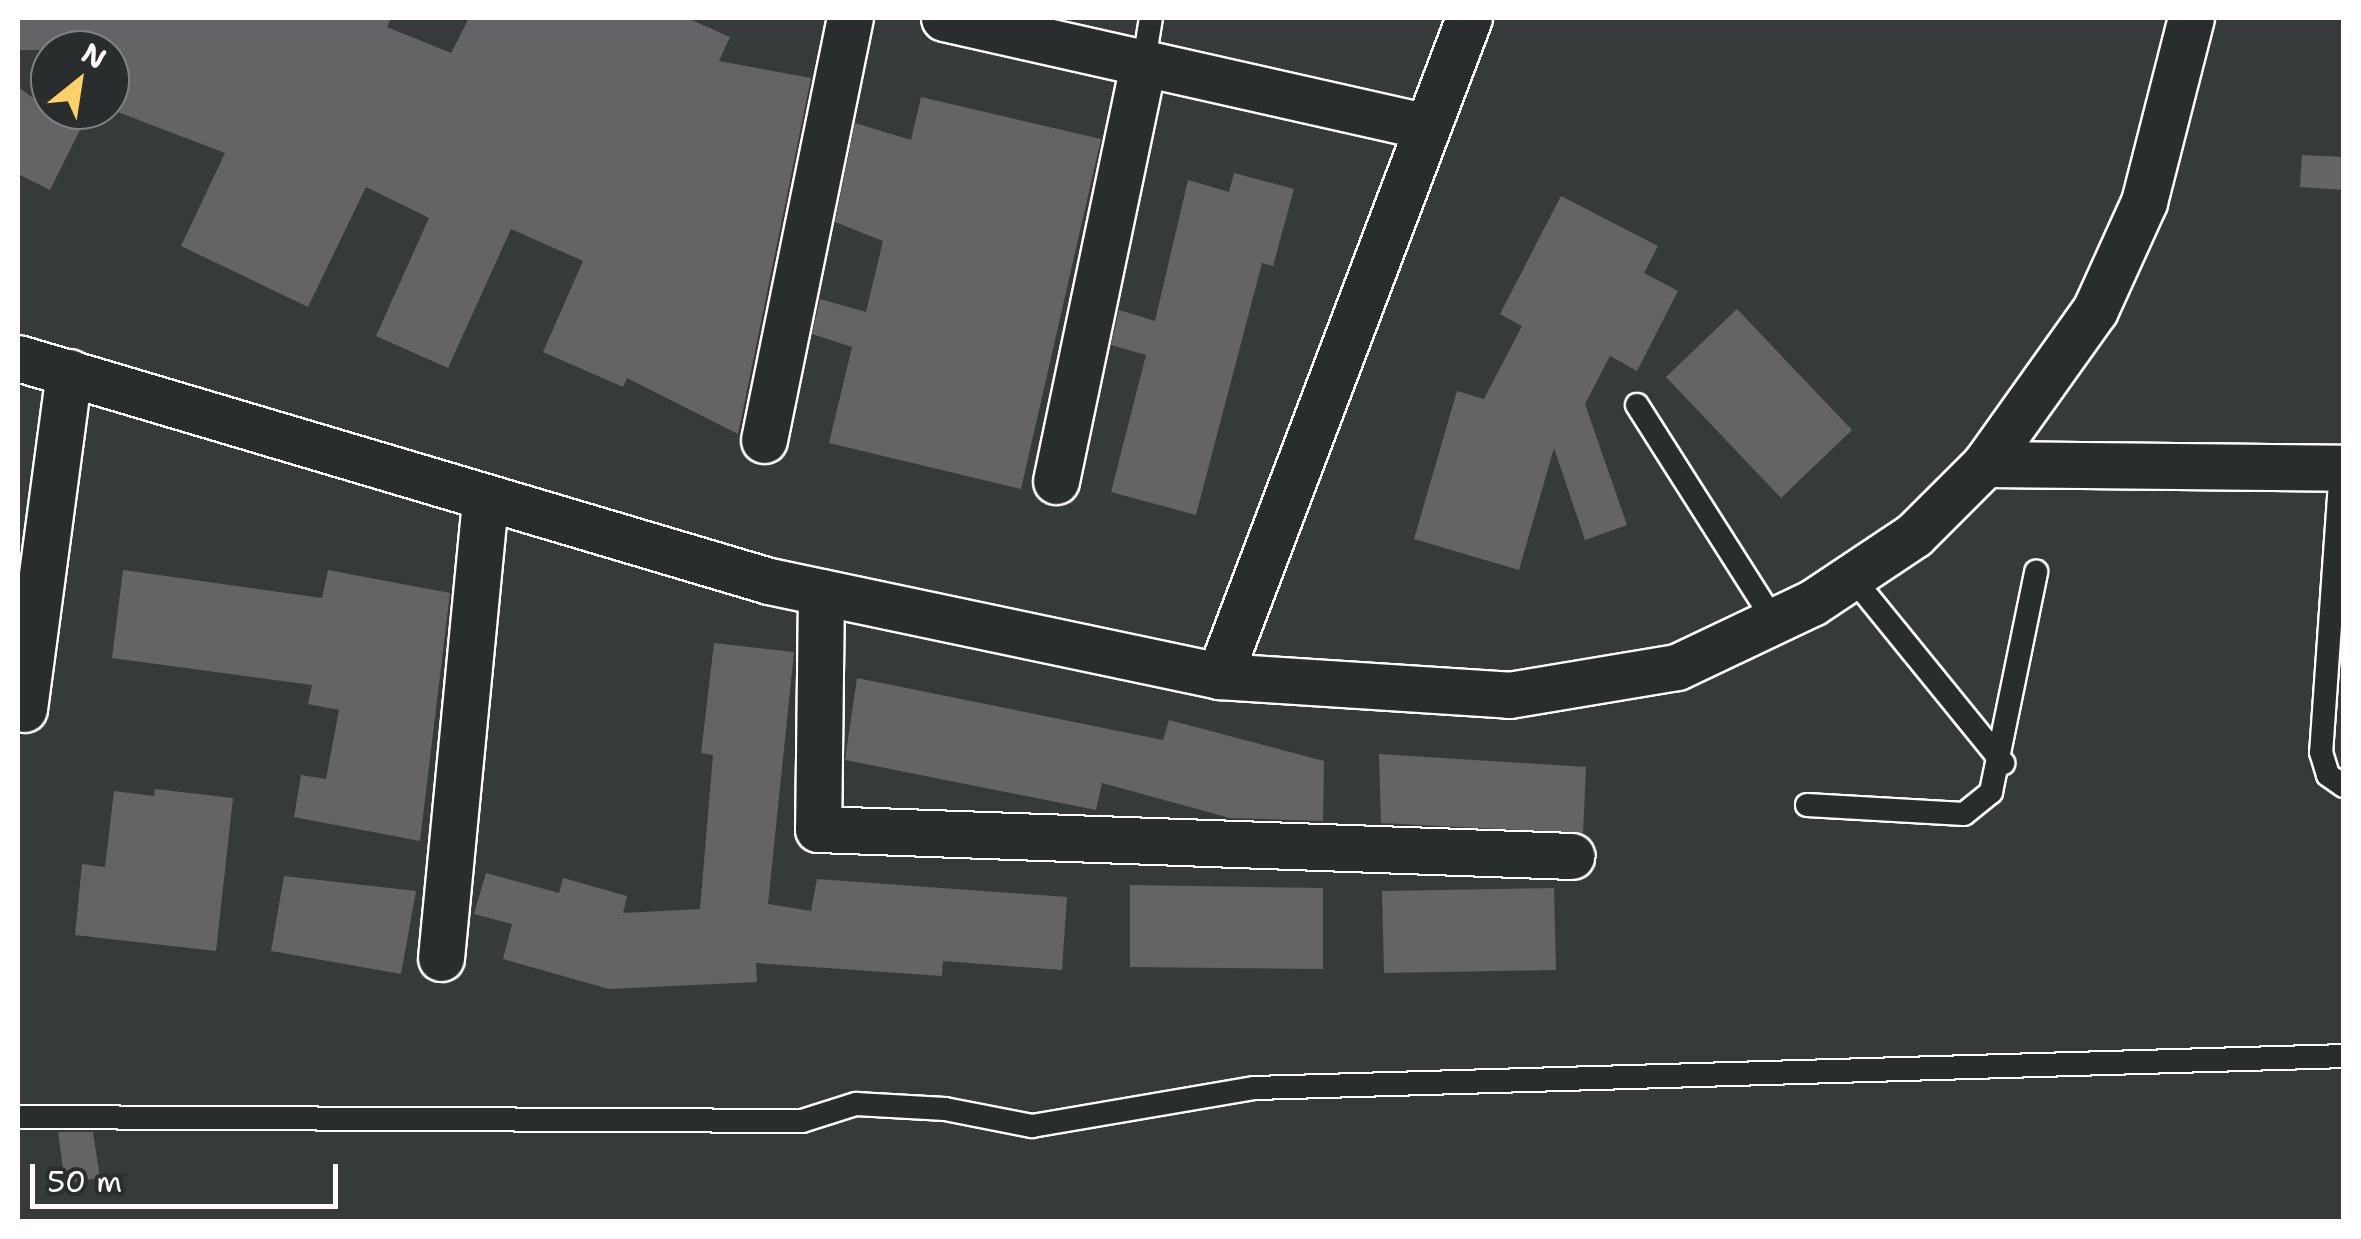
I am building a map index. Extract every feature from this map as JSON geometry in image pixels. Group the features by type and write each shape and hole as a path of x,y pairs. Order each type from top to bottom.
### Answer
{"street":[{"path":"764,440 850,18"},
{"path":"944,18 1148,39 1425,126"},
{"path":"1219,676 1469,18"},
{"path":"18,358 485,501 821,592 1219,676 1509,695 1678,667 1774,621 1914,535 1985,464 2095,310 2144,202 2190,18"},
{"path":"1056,481 1148,39"},
{"path":"24,708 69,372"},
{"path":"1985,464 2342,468"},
{"path":"441,958 485,501"},
{"path":"821,592 818,830 1572,856"}],"lane":[{"path":"1637,405 1774,621"},
{"path":"2342,468 2336,651 2320,752 2328,775 2344,786"},
{"path":"1807,805 1964,814 1992,792 2003,763 2036,572"},
{"path":"1852,576 2003,763"},
{"path":"18,1117 802,1121 856,1104 945,1109 1032,1126 1255,1088 2344,1056"}],"building":[{"path":"18,18 391,18 387,27 451,53 469,18 687,18 730,37 719,61 811,78 738,434 627,378 623,387 543,352 583,261 511,229 448,368 376,336 429,218 366,187 308,307 181,246 225,153 130,117 130,30 30,30 30,50 18,50"},
{"path":"18,87 30,96 30,130 80,130 50,190 18,174"},
{"path":"921,97 1101,139 1021,489 829,443 852,347 812,334 820,299 866,312 883,241 835,222 855,123 911,140"},
{"path":"2302,155 2344,157 2344,190 2300,187"},
{"path":"1234,173 1294,189 1273,266 1262,263 1196,515 1111,492 1146,355 1111,345 1119,310 1155,321 1188,180 1229,192"},
{"path":"1561,196 1658,246 1644,273 1678,291 1637,371 1610,356 1585,404 1627,525 1585,540 1554,448 1519,570 1414,539 1457,391 1484,399 1522,326 1500,314"},
{"path":"1737,309 1852,430 1781,498 1666,377"},
{"path":"123,570 322,598 328,570 450,593 420,841 294,817 301,775 326,779 339,710 308,704 312,685 112,658"},
{"path":"714,643 794,652 768,904 811,911 817,879 1067,897 1062,970 943,961 942,976 756,963 757,982 609,989 503,959 512,924 474,914 486,873 559,893 563,878 627,896 623,913 700,909 713,755 701,753"},
{"path":"857,678 1163,740 1169,720 1324,761 1323,821 1230,818 1102,783 1096,810 845,760"},
{"path":"1379,754 1586,767 1583,833 1381,823"},
{"path":"155,789 233,798 216,951 75,935 82,864 105,867 114,791 154,796"},
{"path":"284,876 416,891 401,974 271,951"},
{"path":"1130,885 1323,888 1323,969 1130,967"},
{"path":"1554,888 1556,970 1384,973 1382,891"},
{"path":"58,1132 93,1132 100,1178 65,1183"}]}
